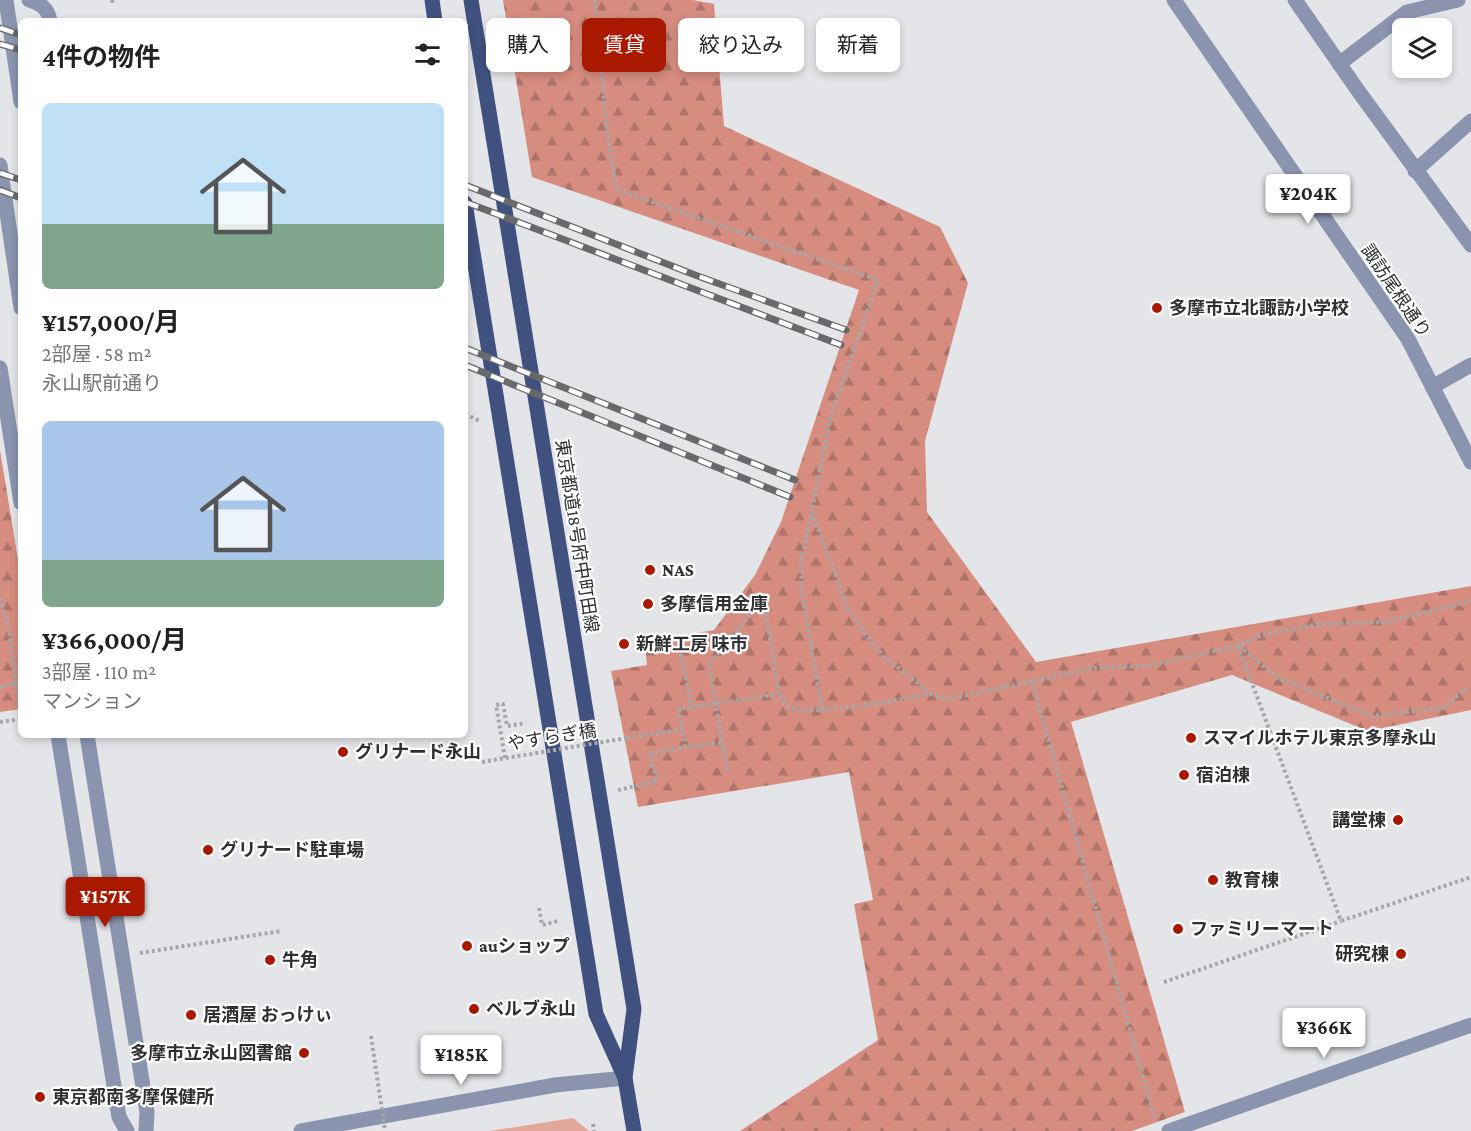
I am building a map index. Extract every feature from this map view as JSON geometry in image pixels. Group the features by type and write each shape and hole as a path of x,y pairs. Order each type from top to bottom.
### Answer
{"main road":[{"path":"432,0 435,18"},
{"name":"東京都道18号府中町田線","path":"471,0 634,1008 626,1078 634,1131"},
{"name":"東京都道18号府中町田線","path":"468,222 596,1014 626,1078"}],"street":[{"path":"6,0 18,82"},
{"path":"29,0 40,4 49,12 50,18"},
{"name":"諏訪尾根通り","path":"1174,0 1408,339 1471,462"},
{"path":"1295,0 1415,171 1471,245"},
{"path":"1339,64 1407,12 1458,0"},
{"path":"1415,171 1471,121"},
{"path":"0,165 18,288"},
{"path":"1432,387 1471,365"},
{"path":"0,368 18,475"},
{"path":"58,738 119,1117 128,1131"},
{"path":"87,738 147,1112 146,1131"},
{"path":"1169,1131 1471,1024"},
{"path":"301,1131 555,1085 626,1078"}],"path":[{"path":"595,0 607,132 617,190 878,280 831,415 801,564 802,593 822,710"},
{"path":"468,416 480,422"},
{"path":"811,510 848,609 884,656 932,694 948,699 1095,668 1146,666 1238,646 1262,635 1320,624 1385,622 1471,601"},
{"path":"0,598 9,631 18,695"},
{"path":"727,770 709,664 758,605 764,601 779,694 783,702 792,708 822,710 932,694"},
{"path":"678,636 693,707"},
{"path":"1238,646 1278,678 1372,716 1444,708 1464,690 1471,689"},
{"path":"1238,646 1341,921"},
{"path":"1032,681 1156,1122"},
{"path":"0,687 16,683"},
{"path":"685,747 679,709 779,694"},
{"path":"505,758 496,705 503,704 507,726 526,723"},
{"path":"0,722 18,719"},
{"name":"やすらぎ橋","path":"482,762 682,729"},
{"path":"618,790 657,781 650,754 721,742"},
{"path":"1164,982 1471,877"},
{"path":"539,908 542,925 558,921"},
{"path":"138,953 281,931"},
{"path":"371,1036 385,1131"},
{"path":"593,1124 594,1131"}],"shaded area":[{"path":"573,1118 589,1131 490,1131"}],"green space":[{"path":"503,0 693,0 714,4 715,18 678,18 678,72 720,72 724,126 940,227 968,283 925,441 927,512 1036,662 1471,586 1471,710 1368,731 1232,675 1071,722 1185,1112 1132,1131 740,1131 878,1040 854,904 873,900 849,772 638,807 611,671 647,665 644,642 714,630 755,575 781,522 859,290 532,177 515,72 570,72 570,18 506,18"},
{"path":"0,450 18,560 18,709 0,712"}],"railway":[{"path":"0,28 18,34"},
{"path":"0,44 18,49"},
{"path":"0,173 18,179"},
{"path":"468,186 695,275 846,330"},
{"path":"0,190 18,197"},
{"path":"468,203 841,345"},
{"path":"468,349 795,480"},
{"path":"468,366 790,497"}],"place":[{"name":"多摩市立北諏訪小学校","path":"1157,308"},
{"name":"NAS","path":"650,570"},
{"name":"多摩信用金庫","path":"648,604"},
{"name":"新鮮工房 味市","path":"624,644"},
{"name":"スマイルホテル東京多摩永山","path":"1191,738"},
{"name":"グリナード永山","path":"343,752"},
{"name":"宿泊棟","path":"1184,775"},
{"name":"講堂棟","path":"1398,820"},
{"name":"グリナード駐車場","path":"208,850"},
{"name":"教育棟","path":"1213,880"},
{"name":"ファミリーマート","path":"1178,929"},
{"name":"auショップ","path":"467,946"},
{"name":"研究棟","path":"1401,954"},
{"name":"牛角","path":"270,960"},
{"name":"ベルブ永山","path":"474,1009"},
{"name":"居酒屋 おっけぃ","path":"191,1015"},
{"name":"多摩市立永山図書館","path":"304,1053"},
{"name":"東京都南多摩保健所","path":"40,1097"}]}
